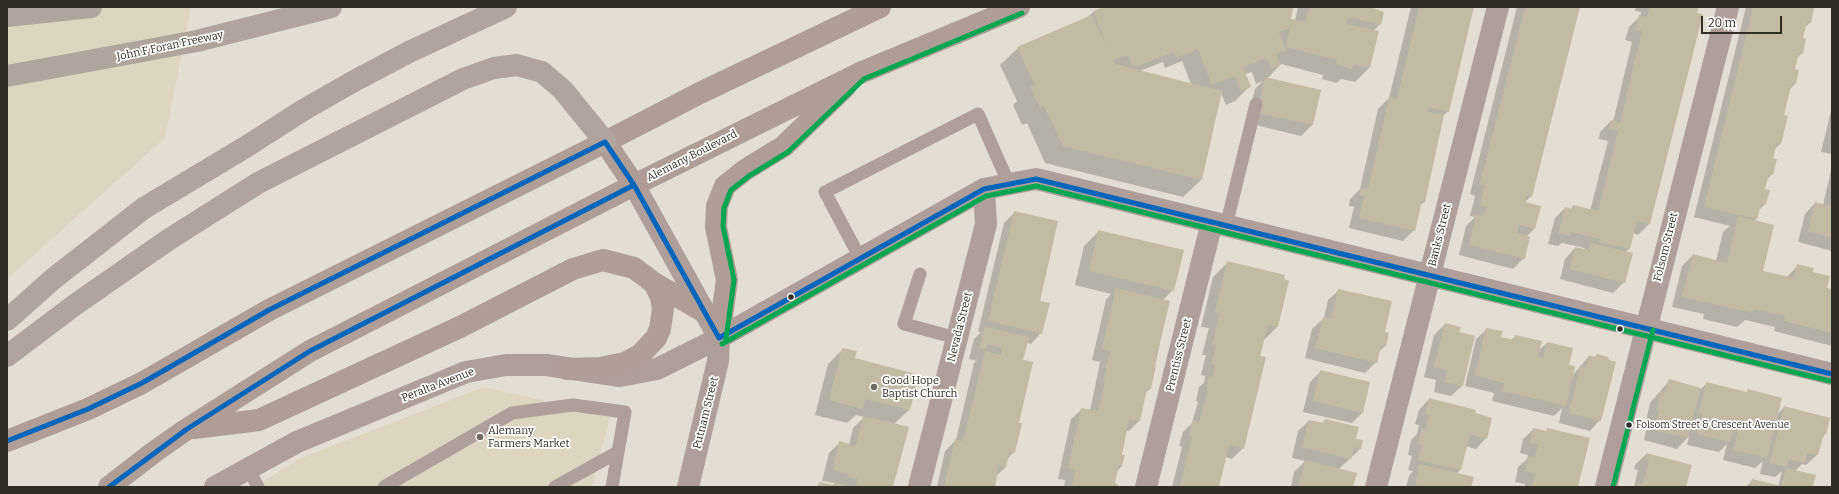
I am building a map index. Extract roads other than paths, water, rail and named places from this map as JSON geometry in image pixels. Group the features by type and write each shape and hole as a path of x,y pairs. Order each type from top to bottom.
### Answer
{"highway":[{"path":"7,16 91,7"},
{"name":"John F Foran Freeway","path":"7,76 197,42 331,7"},
{"path":"7,320 53,278 144,208 244,148 305,109 356,80 416,48 506,7"},
{"path":"7,356 76,304 148,254 258,182 463,79 494,68 517,65 542,72 563,90 605,142"}],"main road":[{"path":"7,441 88,409 142,383 269,310 700,93 880,7"},
{"name":"Alemany Boulevard","path":"109,487 154,452 187,429 310,351 860,73 1019,7"},
{"path":"718,338 727,280 716,226 717,206 725,186 745,170 784,146 860,73"},
{"path":"605,142 634,186"},
{"path":"187,429 259,420 460,327 573,269 603,260 634,268 654,283 706,313"},
{"path":"567,369 600,368 625,363 640,354 656,338 660,329 663,309 661,297 654,283"}],"street":[{"name":"Banks Street","path":"1376,487 1498,7"},
{"name":"Folsom Street","path":"1606,487 1728,7"},
{"path":"984,188 1036,179 1832,374"},
{"path":"634,186 706,313 718,338"},
{"name":"Peralta Avenue","path":"215,487 253,478 296,442 466,372 506,365 546,365 620,376 657,369 718,338 984,188"},
{"name":"Nevada Street","path":"919,487 986,224 984,188"},
{"name":"Prentiss Street","path":"1146,487 1219,224"},
{"name":"Putnam Street","path":"688,487 718,361 718,338"}],"lane":[{"path":"1219,224 1256,104"},
{"path":"860,258 825,192 978,114 1009,184"},
{"path":"920,274 904,324 957,338"},
{"path":"384,487 512,413 573,405 625,412 612,487"},
{"path":"555,487 618,452"}],"place":[{"name":"Good Hope Baptist Church","path":"874,387"},
{"name":"Folsom Street & Crescent Avenue","path":"1629,425"},
{"name":"Alemany Farmers Market","path":"480,437"}]}
